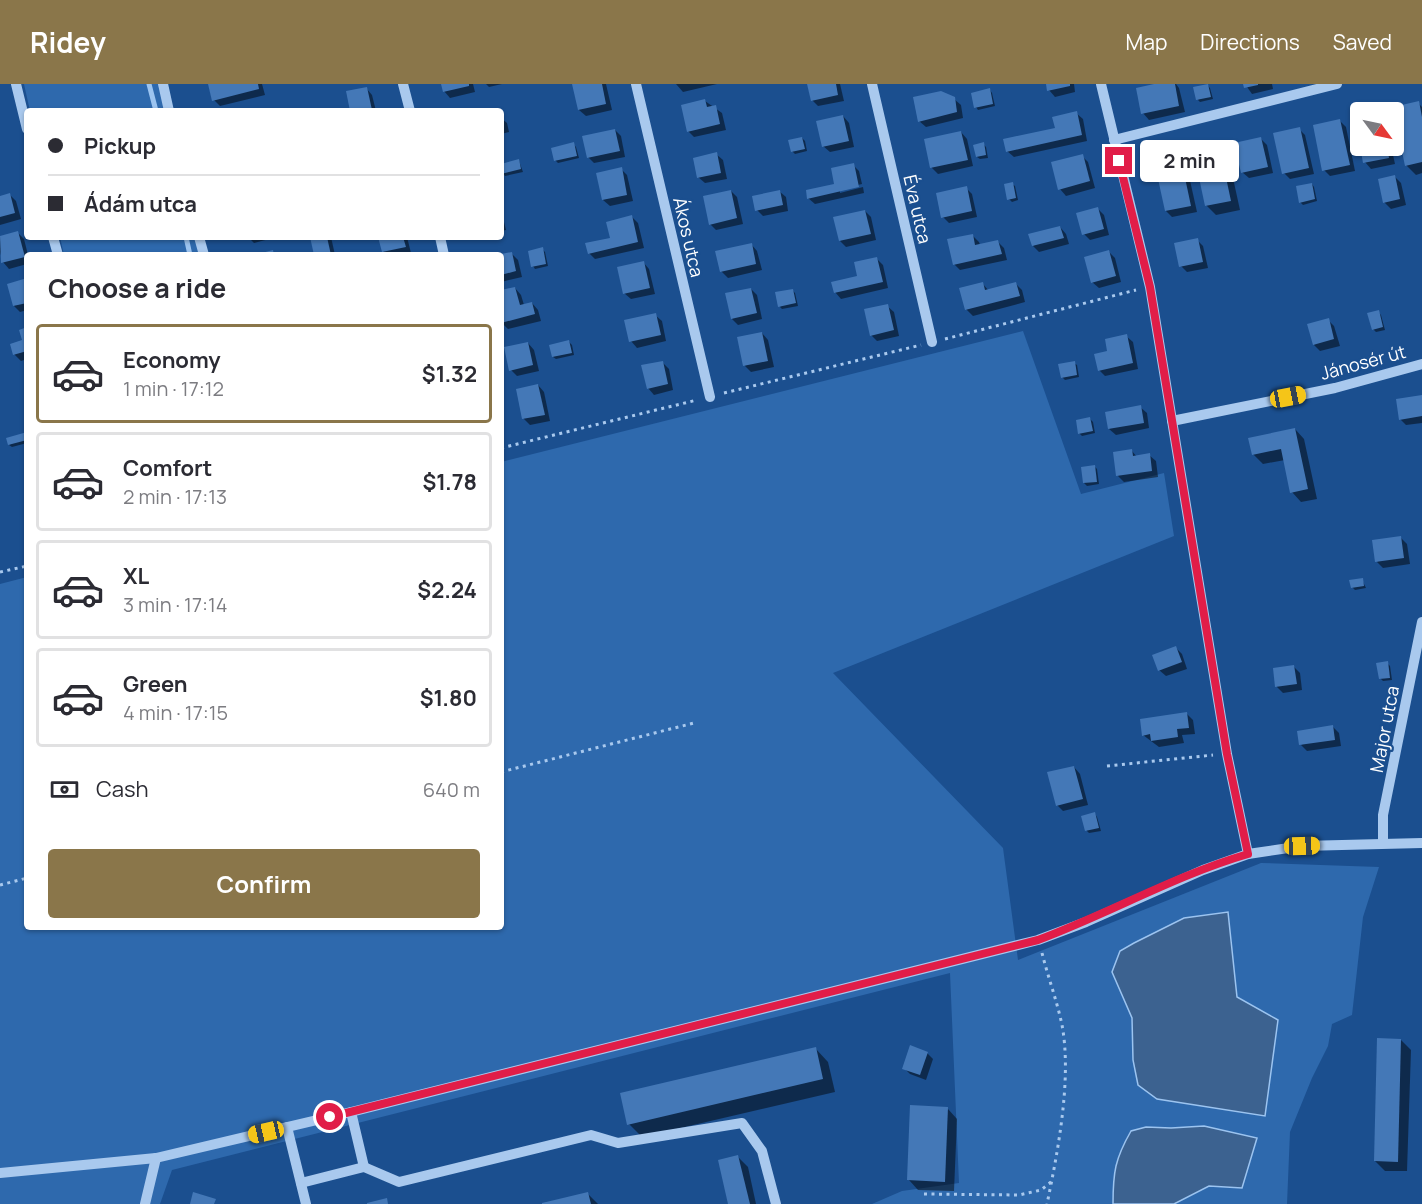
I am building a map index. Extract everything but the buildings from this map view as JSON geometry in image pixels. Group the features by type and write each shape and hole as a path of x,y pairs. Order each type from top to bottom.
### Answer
{"street":[{"path":"16,84 24,117"},
{"path":"163,84 168,108"},
{"path":"403,84 409,108"},
{"name":"Ákos utca","path":"636,84 710,397"},
{"name":"Éva utca","path":"872,84 933,342"},
{"path":"1101,84 1150,287 1227,754 1248,854"},
{"path":"1114,140 1337,84"},
{"name":"Jánosér út","path":"1172,420 1335,388 1422,364"},
{"name":"Major utca","path":"1383,843 1383,815 1422,622"},
{"path":"0,1173 156,1158 351,1112 1038,940 1086,922 1203,870 1248,854 1302,846 1422,843"},
{"path":"351,1112 364,1167"},
{"path":"301,1184 364,1167 399,1182 591,1135 618,1143 742,1123 762,1151 776,1204"},
{"path":"287,1127 306,1204"},
{"path":"145,1204 156,1158"}],"path":[{"path":"504,447 1150,287"},
{"path":"0,572 24,567"},
{"path":"504,771 694,723"},
{"path":"1107,766 1227,754"},
{"path":"0,885 24,880"},
{"path":"1038,940 1062,1025 1065,1057 1061,1112 1047,1204"},
{"path":"924,1194 1019,1195 1041,1190 1052,1181"}],"shaded area":[{"path":"24,84 162,84 168,108 29,108"},
{"path":"61,240 200,240 203,252 63,252"},
{"path":"1023,331 1081,494 1164,473 1174,536 833,673 1003,848 1018,960 1261,863 1379,867 1363,917 1352,1015 1332,1024 1328,1046 1290,1132 1287,1204 1174,1204 1209,1186 1204,1126 1146,1127 1131,1131 1116,1166 1113,1204 872,1204 902,1191 959,1183 950,973 172,1170 160,1204 0,1204 0,584 24,578 24,930 504,930 504,461","holes":["1228,912 1237,997 1133,1060 1132,1018 1124,995 1120,951 1184,918"]},
{"path":"1228,912 1237,997 1278,1020 1265,1116 1157,1099 1138,1085 1133,1060 1132,1018 1112,972 1120,951 1134,943 1184,918"},
{"path":"1204,1126 1257,1138 1242,1188 1209,1186 1174,1204 1113,1204 1116,1166 1131,1131 1146,1127"}],"waterway":[{"path":"149,84 155,108"},
{"path":"187,240 189,252"}],"route":[{"path":"330,1117 1038,940 1086,922 1203,870 1248,854 1227,754 1150,287 1119,161"}]}
